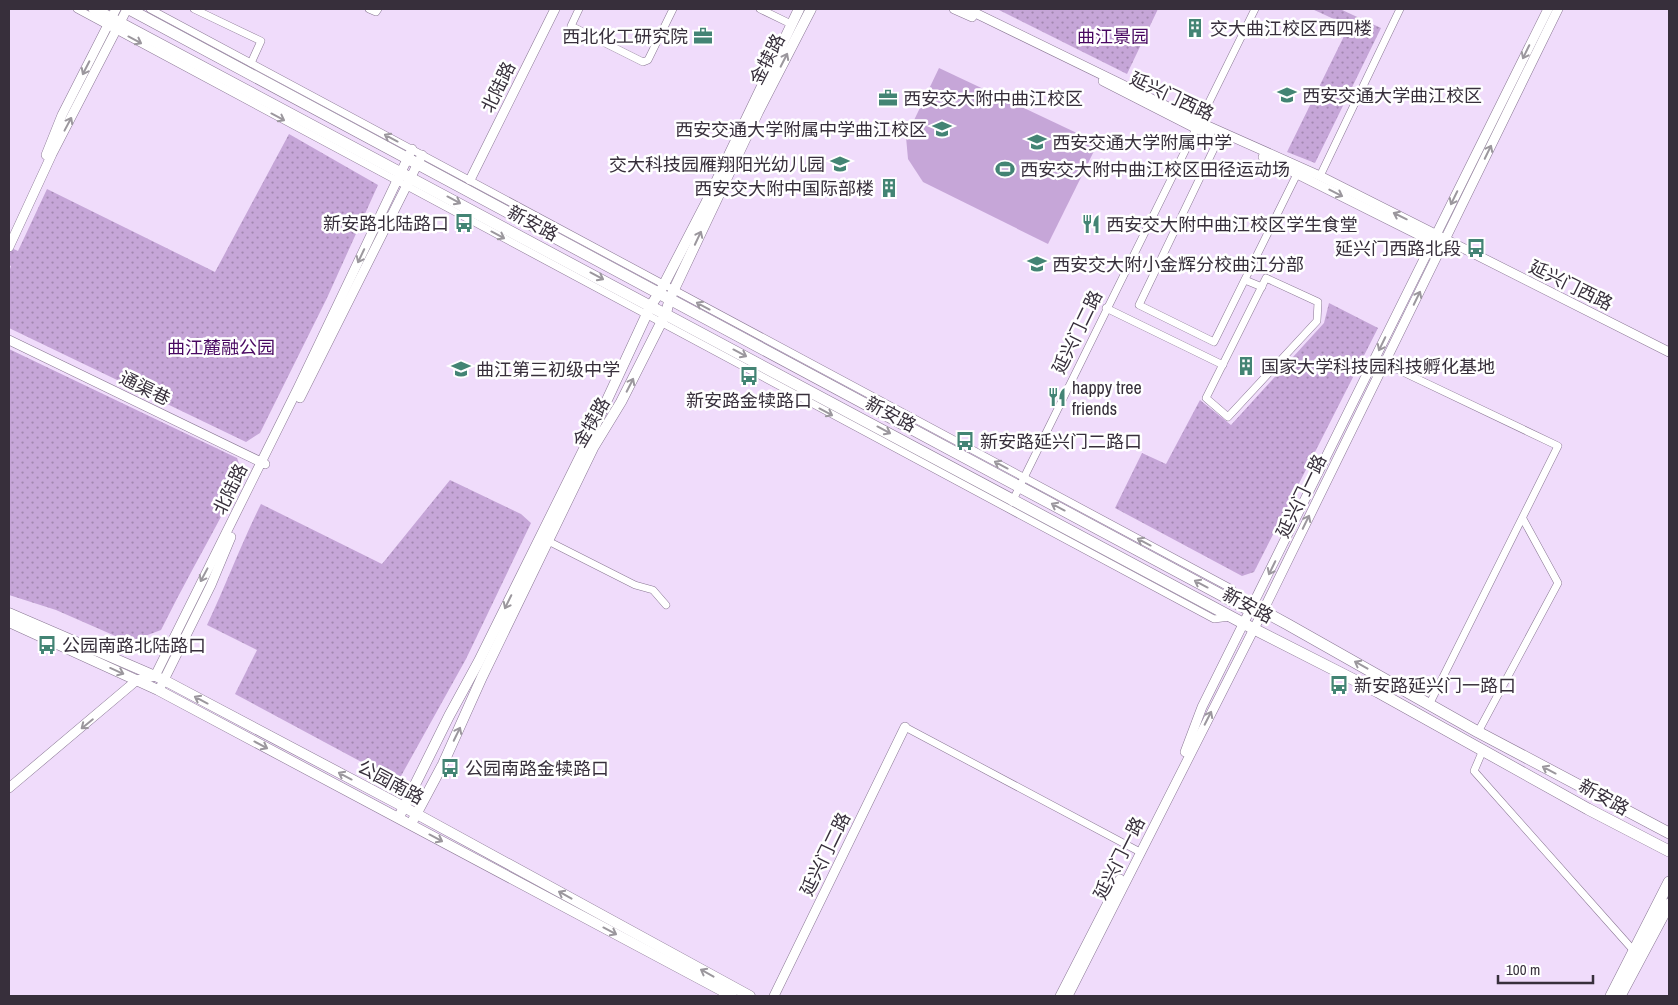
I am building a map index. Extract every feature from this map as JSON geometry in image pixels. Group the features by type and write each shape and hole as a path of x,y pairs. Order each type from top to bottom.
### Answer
{"main road":[{"name":"新安路","path":"94,9 404,179 1011,505 1378,692 1588,809 1669,851"},
{"name":"新安路","path":"128,9 415,156 1022,482 1252,609 1430,703 1478,732 1669,833"},
{"name":"金犊路","path":"411,824 593,448 621,402 663,318 667,291 706,203 799,9"},
{"name":"金犊路","path":"399,817 488,644 649,310 667,291 811,9"},
{"name":"公园南路","path":"9,613 159,678 404,807 750,996"},
{"name":"公园南路","path":"9,622 158,690 732,996"},
{"path":"1611,996 1669,882"},
{"path":"1620,996 1669,904"}],"street":[{"path":"76,9 114,21"},
{"path":"9,234 62,115 114,21 128,9"},
{"path":"150,9 251,63 415,156 470,180 667,291"},
{"path":"194,9 261,41 251,63"},
{"path":"369,9 376,12 378,9"},
{"name":"北陆路","path":"470,180 555,9"},
{"path":"579,9 571,26 643,62 648,60 673,9"},
{"path":"760,9 791,24"},
{"name":"延兴门西路","path":"954,9 1198,125 1320,176 1435,238"},
{"name":"延兴门西路","path":"967,9 1297,174 1435,238 1459,247 1669,352"},
{"name":"延兴门二路","path":"1011,505 1106,308 1255,9"},
{"path":"1320,176 1400,9"},
{"name":"延兴门一路","path":"1068,996 1187,747 1202,707 1249,626 1252,609 1548,9"},
{"name":"延兴门一路","path":"1252,609 1384,363 1558,9"},
{"path":"9,247 114,21"},
{"path":"1220,136 1138,305 1214,342 1297,174"},
{"name":"北陆路","path":"158,690 159,678 415,156"},
{"path":"1266,278 1318,302 1317,321 1228,417 1206,398 1223,365 1266,278"},
{"path":"1245,280 1262,287"},
{"path":"1106,308 1223,365"},
{"name":"通渠巷","path":"9,340 264,463"},
{"path":"1384,363 1558,446 1430,703"},
{"path":"1478,732 1558,583 1523,519"},
{"path":"548,541 635,585 654,590 666,605"},
{"path":"9,788 137,680 159,678"},
{"path":"905,727 1137,851"},
{"name":"延兴门二路","path":"774,996 905,727"},
{"path":"1483,750 1474,771 1634,951"},
{"name":"延兴门一路","path":"1060,996 1137,851"}],"green space":[{"name":"曲江景园","path":"997,9 1158,9 1127,74"},
{"path":"1312,9 1340,9 1381,28 1315,163 1287,152 1349,26"},
{"path":"939,68 1098,143 1048,244 923,182 908,159 906,137"},
{"name":"曲江麓融公园","path":"289,134 378,185 327,298 260,433 246,442 9,328 9,272 11,266 9,265 9,247 18,251 47,189 215,272"},
{"path":"1329,303 1378,328 1254,572 1242,576 1115,508 1142,453 1166,464 1200,400 1231,425 1324,323"},
{"path":"9,349 237,458 243,474 161,630 129,642 56,610 9,595"},
{"path":"450,480 521,514 531,523 466,659 401,776 395,780 235,694 257,650 207,625 261,504 382,564"}],"place":[{"name":"交大曲江校区西四楼","path":"1195,28"},
{"name":"西北化工研究院","path":"703,36"},
{"name":"西安交通大学曲江校区","path":"1287,95"},
{"name":"西安交大附中曲江校区","path":"888,98"},
{"name":"西安交通大学附属中学曲江校区","path":"942,129"},
{"name":"西安交通大学附属中学","path":"1037,142"},
{"name":"交大科技园雁翔阳光幼儿园","path":"840,164"},
{"name":"西安交大附中曲江校区田径运动场","path":"1005,169"},
{"name":"西安交大附中国际部楼","path":"889,188"},
{"name":"新安路北陆路口","path":"464,223"},
{"name":"西安交大附中曲江校区学生食堂","path":"1091,224"},
{"name":"延兴门西路北段","path":"1476,248"},
{"name":"西安交大附小金辉分校曲江分部","path":"1037,264"},
{"name":"国家大学科技园科技孵化基地","path":"1246,366"},
{"name":"曲江第三初级中学","path":"461,369"},
{"name":"新安路金犊路口","path":"749,376"},
{"name":"happy tree friends","path":"1057,397"},
{"name":"新安路延兴门二路口","path":"965,441"},
{"name":"公园南路北陆路口","path":"47,645"},
{"name":"新安路延兴门一路口","path":"1339,685"},
{"name":"公园南路金犊路口","path":"450,768"}]}
